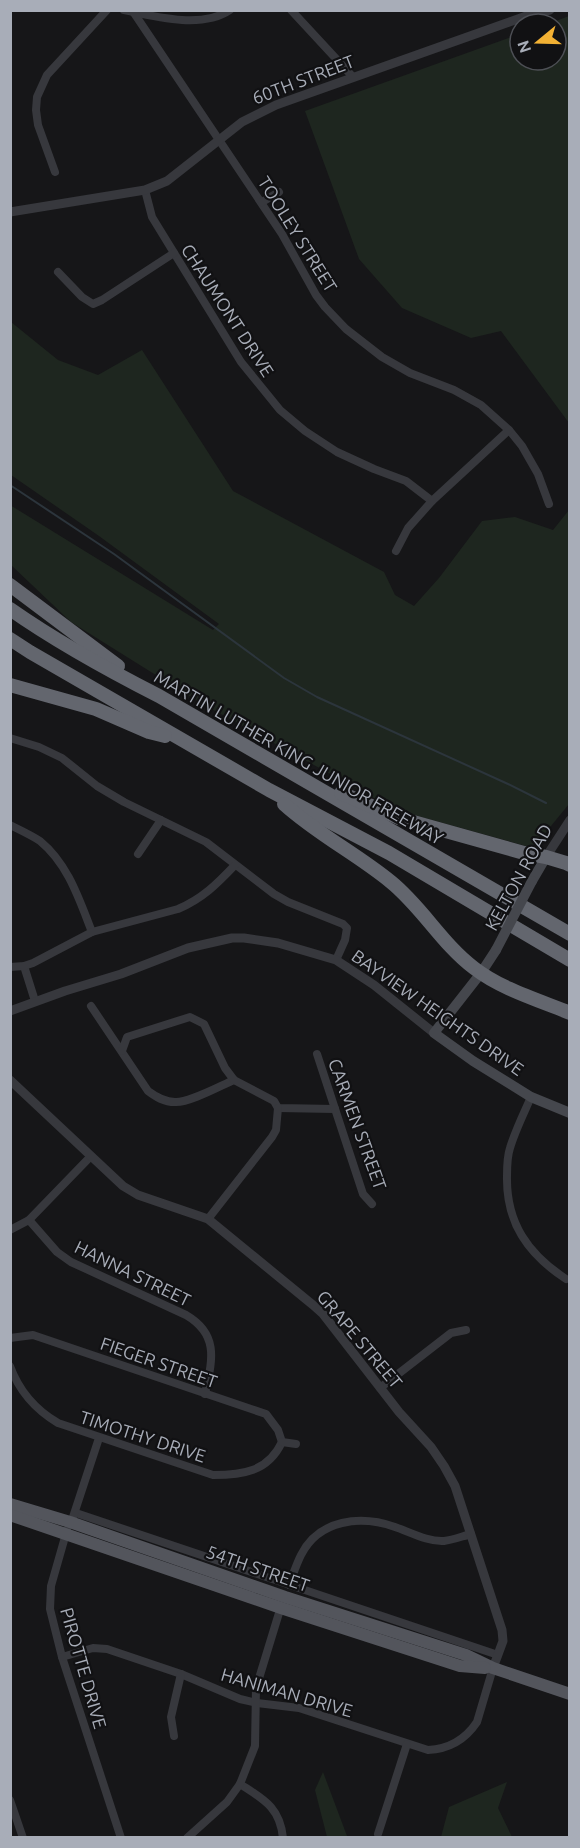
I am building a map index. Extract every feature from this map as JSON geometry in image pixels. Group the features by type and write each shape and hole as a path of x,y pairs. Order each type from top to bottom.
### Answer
{"highway":[{"path":"10,585 159,696"},
{"name":"MARTIN LUTHER KING JUNIOR FREEWAY","path":"10,609 114,673 159,696 570,934"},
{"path":"10,639 269,790 389,853 570,960"},
{"path":"10,685 96,709 149,732 184,741"},
{"path":"283,768 399,818 566,862 570,865"},
{"path":"269,790 305,822 396,886 452,948 482,973 570,1013"}],"main road":[{"name":"KELTON ROAD","path":"434,1033 482,973 546,857"},
{"name":"BAYVIEW HEIGHTS DRIVE","path":"434,1033 473,1061 531,1097 570,1113"},
{"name":"54TH STREET","path":"10,1504 73,1517 285,1596 466,1655 493,1668 570,1694"},
{"name":"54TH STREET","path":"10,1515 281,1608 460,1666 493,1668"}],"street":[{"path":"55,172 38,125 37,97 47,75 107,10"},
{"path":"124,10 201,21 222,16 230,10"},
{"path":"291,10 353,77"},
{"name":"60TH STREET","path":"535,12 550,10"},
{"name":"TOOLEY STREET","path":"133,11 262,202 316,295 346,329 369,348 396,365 454,390 481,405 509,430 534,466 549,504"},
{"name":"60TH STREET","path":"10,212 145,190 167,181 242,122 276,105 508,20"},
{"name":"CHAUMONT DRIVE","path":"145,190 152,217 241,362 280,410 305,431 337,452 406,481 432,501"},
{"path":"262,202 279,192"},
{"path":"58,272 82,297 93,304 174,252"},
{"path":"396,551 408,528 432,501 509,430"},
{"path":"10,738 39,747 62,758 97,786 124,802 206,842 274,894 343,924 348,934 336,960"},
{"path":"138,854 161,820"},
{"name":"KELTON ROAD","path":"546,857 570,820"},
{"path":"10,825 40,841 61,865 72,883 92,932"},
{"path":"10,967 24,966 92,932 190,904 215,887 235,865"},
{"name":"BAYVIEW HEIGHTS DRIVE","path":"10,1011 121,974 188,948 232,938 243,938 278,943 336,960 374,985 434,1033"},
{"path":"24,966 35,1001"},
{"path":"91,1006 148,1091 159,1098 182,1102 234,1080"},
{"path":"122,1051 127,1037 194,1017 204,1024 225,1068 234,1080 274,1101 278,1108 276,1130 272,1137 208,1219"},
{"name":"CARMEN STREET","path":"317,1054 363,1194 372,1204"},
{"name":"GRAPE STREET","path":"10,1080 123,1186 138,1196 208,1219 323,1314 399,1412 440,1459 455,1486 502,1630 503,1641 493,1668"},
{"path":"531,1097 510,1148 507,1165 507,1190 511,1214 527,1245 548,1267 566,1279"},
{"path":"278,1108 335,1109"},
{"path":"10,1230 29,1220 91,1156"},
{"name":"HANNA STREET","path":"29,1220 57,1252 71,1262 197,1322 209,1340 212,1354 205,1394"},
{"path":"380,1388 451,1333 466,1330"},
{"name":"FIEGER STREET","path":"10,1338 33,1335 266,1414 278,1430 282,1442"},
{"name":"TIMOTHY DRIVE","path":"10,1366 21,1389 45,1415 58,1423 213,1475 237,1475 253,1470 268,1462 278,1452 282,1442"},
{"name":"PIROTTE DRIVE","path":"99,1438 51,1586 50,1609 62,1657 121,1838"},
{"path":"282,1442 296,1444"},
{"path":"73,1517 498,1655"},
{"path":"289,1586 301,1554 322,1531 338,1524 354,1520 368,1520 428,1539 443,1541 471,1534"},
{"path":"187,1838 226,1802 240,1784 255,1746 256,1688 279,1613"},
{"name":"HANIMAN DRIVE","path":"62,1657 93,1648 107,1649 181,1674 240,1699 299,1708 428,1750 449,1746 462,1739 477,1722 493,1668"},
{"path":"174,1736 171,1717 181,1674"},
{"path":"378,1834 407,1744"},
{"path":"240,1784 268,1802 279,1820 283,1838"},
{"path":"10,1800 23,1838"}],"shaded area":[{"path":"570,16 569,423 501,331 471,338 402,308 359,259 305,111 508,38 508,72 568,72 568,17"},
{"path":"11,322 58,360 98,375 142,350 233,491 384,572 395,595 414,606 439,578 482,521 515,517 553,530 569,510 569,804 533,848 396,810 199,702 71,622 11,565 10,505 213,630 219,624 11,475"},
{"path":"323,1772 347,1837 327,1837 315,1790"},
{"path":"507,1782 498,1808 512,1837 441,1837 449,1807"}],"waterway":[{"path":"10,485 114,554 284,678 317,697 546,803"}]}
